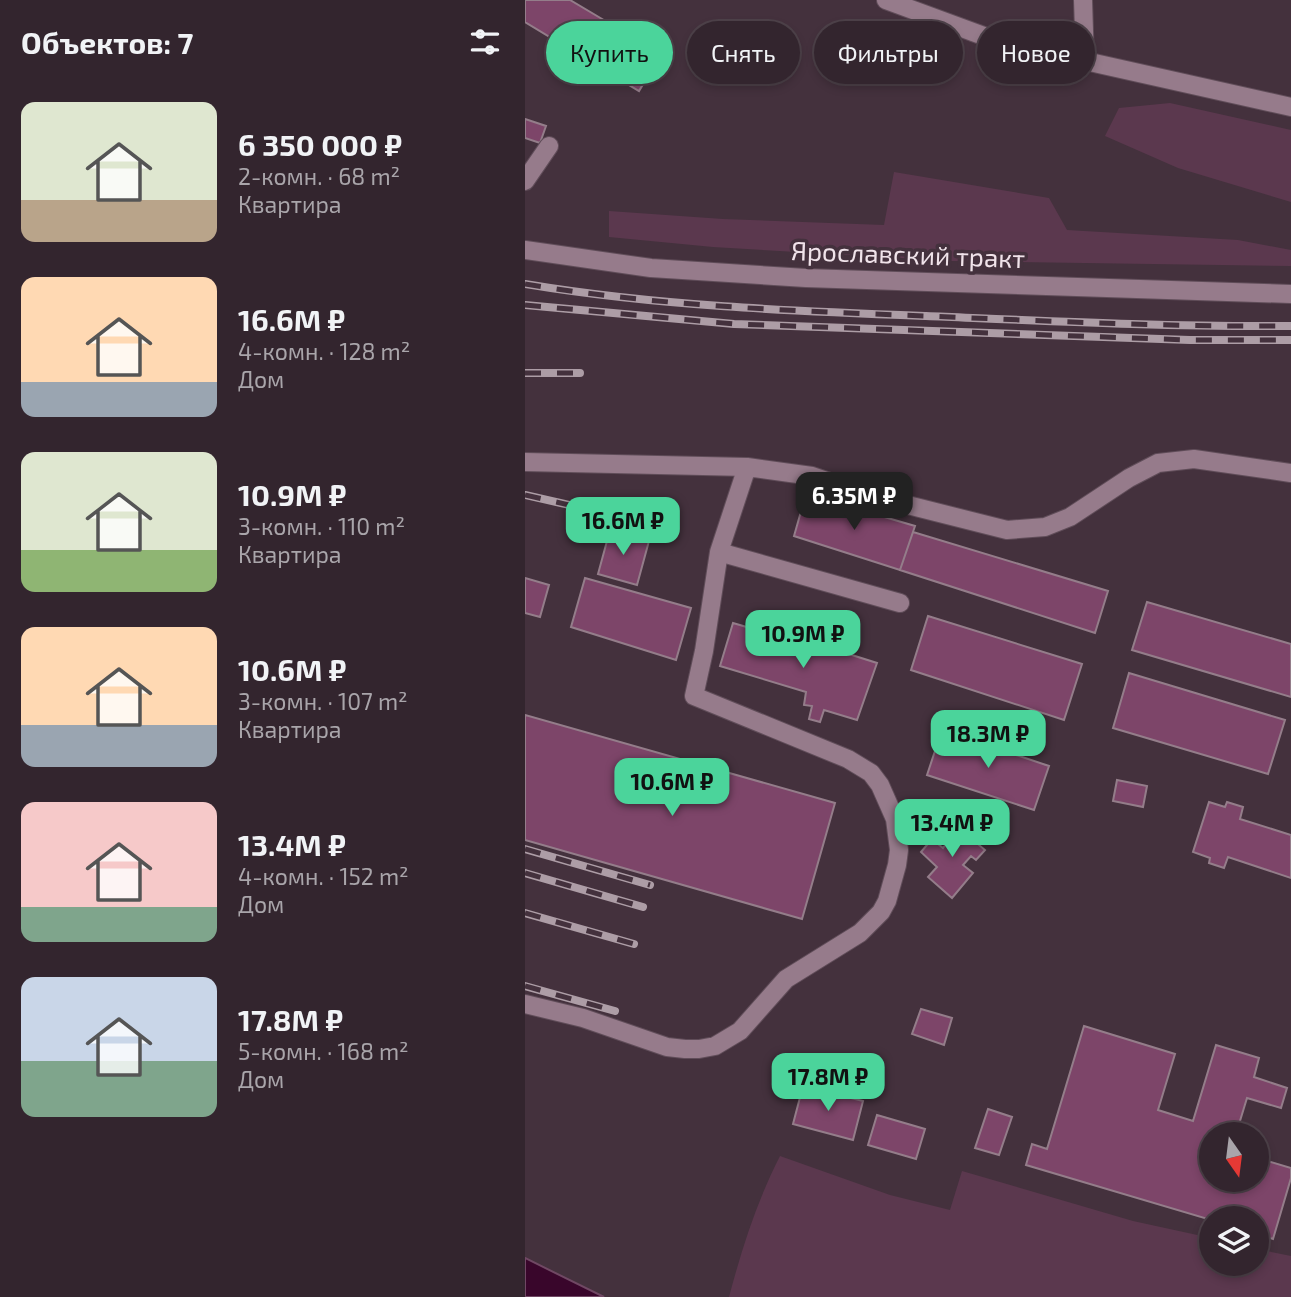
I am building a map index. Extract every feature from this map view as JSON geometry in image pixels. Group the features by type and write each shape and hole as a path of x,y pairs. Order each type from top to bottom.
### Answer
{"street":[{"path":"886,0 977,34"},
{"path":"1083,0 1084,21"},
{"path":"1095,64 1291,107"},
{"path":"525,181 549,146"},
{"name":"Ярославский тракт","path":"525,250 651,268 793,278 1291,294"},
{"path":"525,462 747,467 812,477 867,495 1007,530 1045,527 1070,517 1129,478 1158,463 1195,459 1291,473"},
{"path":"525,1004 583,1018 667,1047 699,1049 715,1046 740,1031 786,979 872,923 887,901 897,865 898,835 888,801 871,773 848,759 694,696 704,651 719,552 747,467"},
{"path":"719,552 900,603"}],"shaded area":[{"path":"1170,103 1291,130 1291,202 1178,168 1105,136 1119,108"},
{"path":"894,172 1049,198 1067,230 1238,240 1291,250 1291,266 951,261 713,247 609,237 609,211 723,219 884,225"},
{"path":"780,1156 890,1195 950,1210 962,1171 1133,1221 1199,1235 1199,1276 1269,1276 1269,1251 1291,1256 1291,1297 729,1297 764,1190"},
{"path":"525,1258 604,1297 525,1297"}],"building":[{"path":"525,0 570,0 605,21 546,21 546,35 525,22"},
{"path":"627,84 643,84 639,91"},
{"path":"525,119 546,126 540,143 525,138"},
{"path":"806,494 915,526 900,570 794,536"},
{"path":"610,530 649,541 637,585 598,574"},
{"path":"913,532 1108,591 1095,633 900,570"},
{"path":"525,578 549,585 540,617 525,613"},
{"path":"585,578 691,608 676,660 571,627"},
{"path":"1147,602 1291,644 1291,697 1132,650"},
{"path":"928,616 1082,664 1064,720 911,670"},
{"path":"733,623 821,649 825,636 838,640 836,650 877,663 857,720 824,710 820,722 809,719 812,706 804,705 806,692 720,666"},
{"path":"1129,673 1285,720 1268,774 1113,728"},
{"path":"525,715 835,803 802,919 525,840"},
{"path":"942,730 1049,766 1034,810 927,775"},
{"path":"1117,780 1147,786 1143,807 1113,801"},
{"path":"1209,802 1225,807 1227,802 1243,807 1240,819 1291,835 1291,878 1228,857 1224,868 1209,863 1210,858 1193,852"},
{"path":"952,822 985,850 976,860 971,856 963,865 973,873 952,898 928,877 937,867 921,852 932,839 943,848 949,840 942,834"},
{"path":"921,1009 952,1018 944,1045 912,1034"},
{"path":"1084,1026 1175,1054 1158,1110 1193,1121 1216,1045 1259,1058 1254,1077 1287,1088 1281,1108 1247,1098 1240,1122 1199,1122 1199,1192 1269,1192 1269,1162 1291,1168 1291,1178 1273,1239 1269,1238 1269,1206 1199,1206 1199,1216 1026,1165 1032,1144 1047,1149"},
{"path":"803,1086 863,1101 853,1140 793,1124"},
{"path":"988,1109 1012,1117 999,1155 975,1148"},
{"path":"877,1115 925,1129 916,1159 868,1145"}],"railway":[{"path":"525,284 625,298 775,309 1108,323 1291,326"},
{"path":"525,305 734,324 1190,340 1291,340"},
{"path":"525,373 580,373"},
{"path":"525,495 671,528"},
{"path":"525,849 650,885"},
{"path":"525,873 643,907"},
{"path":"525,913 634,944"},
{"path":"525,986 615,1011"}]}
